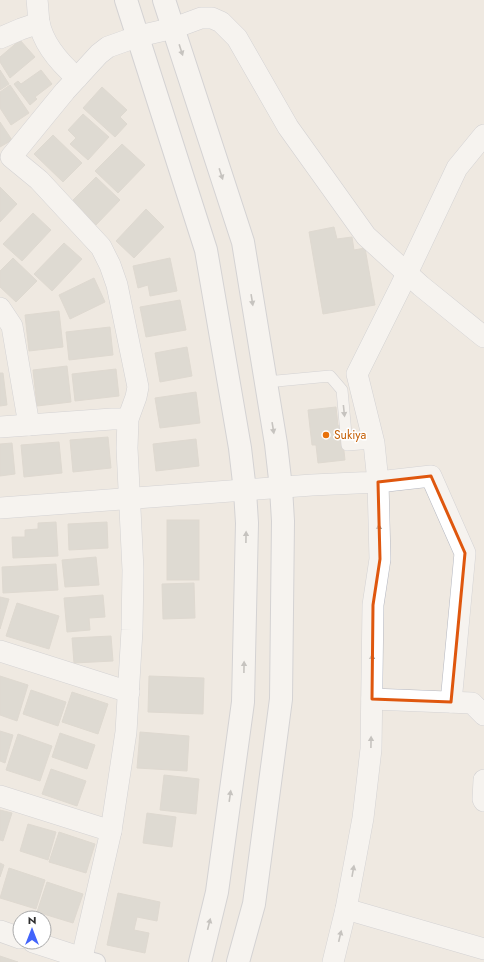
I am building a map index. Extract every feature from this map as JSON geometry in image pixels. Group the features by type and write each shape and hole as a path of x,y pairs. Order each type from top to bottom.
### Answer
{"street":[{"path":"38,0 40,23 44,37 53,52 66,68 77,78"},
{"path":"126,0 139,36 206,250 240,448 245,491 247,523 243,702 217,892 200,962"},
{"path":"164,0 243,242 276,444 283,521 281,699 254,904 238,962"},
{"path":"52,949 86,961 111,831 126,732 129,692 133,570 128,419 138,387 117,285 110,265 101,247 38,180 11,157 77,78 108,46 139,36 174,28 201,18 211,9 221,22 237,38 288,127 366,236 421,286 484,337"},
{"path":"0,38 40,23"},
{"path":"333,962 346,909 362,818 371,750 373,605 380,559 378,482 374,443 357,374 457,168 484,135"},
{"path":"0,308 12,326 29,425"},
{"path":"0,427 128,419"},
{"path":"0,508 378,482 431,476 465,553 451,702"},
{"path":"0,651 129,692"},
{"path":"372,699 472,703 484,715"},
{"path":"484,780 484,801"},
{"path":"0,796 111,831"},
{"path":"346,909 484,949"},
{"path":"0,931 12,935"}],"lane":[{"path":"266,382 330,376 342,390 347,445 374,443"}],"highlighted area":[{"path":"431,476 465,553 451,702 372,699 373,605 380,559 378,482"}],"building":[{"path":"20,40 35,57 10,78 0,62 0,57"},
{"path":"0,70 9,84 0,90"},
{"path":"41,70 52,84 35,97 37,99 30,105 14,84 18,81 21,84"},
{"path":"10,85 29,113 11,125 0,108 0,92"},
{"path":"102,87 127,110 120,117 127,124 115,137 83,108"},
{"path":"83,114 109,137 88,160 70,144 76,138 68,130"},
{"path":"0,122 12,140 0,147"},
{"path":"53,135 82,163 63,182 34,154"},
{"path":"122,144 145,165 118,193 95,171"},
{"path":"96,177 120,200 95,226 71,202"},
{"path":"0,187 17,204 0,222"},
{"path":"146,209 164,227 134,258 116,241"},
{"path":"33,213 51,230 22,261 3,244"},
{"path":"334,227 337,239 352,237 354,250 365,248 375,305 323,314 309,232"},
{"path":"64,243 82,259 52,291 34,274"},
{"path":"13,258 37,281 16,302 0,287 0,271"},
{"path":"170,258 177,291 150,296 148,285 138,288 133,266"},
{"path":"94,278 105,302 70,319 59,295"},
{"path":"180,300 186,330 146,337 140,307"},
{"path":"59,311 63,347 29,351 25,315"},
{"path":"110,327 113,355 69,360 66,332"},
{"path":"187,347 192,376 160,382 155,353"},
{"path":"67,366 71,402 37,406 33,370"},
{"path":"116,369 119,396 75,401 72,374"},
{"path":"0,373 3,373 7,405 0,406"},
{"path":"196,392 200,423 160,428 155,398"},
{"name":"Sukiya","path":"336,407 338,426 341,425 345,460 318,463 316,445 312,445 308,410"},
{"path":"108,437 111,468 73,472 70,440"},
{"path":"196,439 199,466 156,471 153,444"},
{"path":"59,442 62,473 24,477 21,445"},
{"path":"12,443 15,474 0,476 0,444"},
{"path":"167,520 199,520 199,580 167,580"},
{"path":"56,522 58,556 13,558 12,537 25,537 25,530 38,529 38,523"},
{"path":"107,522 108,548 69,550 68,524"},
{"path":"96,557 99,585 65,587 62,560"},
{"path":"56,564 58,590 3,593 2,567"},
{"path":"194,583 195,618 163,619 162,584"},
{"path":"103,595 105,617 89,618 90,630 67,632 64,598"},
{"path":"0,597 9,599 0,629"},
{"path":"17,603 59,616 49,649 6,636"},
{"path":"111,636 113,661 74,663 72,638"},
{"path":"0,676 28,685 17,721 0,715"},
{"path":"149,676 204,678 203,714 148,712"},
{"path":"31,690 66,702 58,726 23,714"},
{"path":"72,692 108,704 98,734 62,722"},
{"path":"0,731 13,735 5,763 0,761"},
{"path":"140,732 189,736 187,771 137,768"},
{"path":"60,733 95,745 87,769 52,757"},
{"path":"18,734 52,746 40,781 6,770"},
{"path":"51,769 86,781 77,806 42,794"},
{"path":"164,775 199,779 196,814 160,810"},
{"path":"0,810 12,813 3,841 0,840"},
{"path":"147,813 176,817 172,847 143,843"},
{"path":"28,824 56,832 48,860 20,851"},
{"path":"59,832 95,844 86,873 49,862"},
{"path":"0,863 4,865 0,877"},
{"path":"9,868 45,880 36,909 0,898"},
{"path":"47,882 83,894 73,923 52,917 52,910 38,910"},
{"path":"118,893 160,902 157,921 137,917 134,930 149,933 145,953 107,945"},
{"path":"0,956 18,962 0,962"}],"place":[{"name":"Sukiya","path":"326,435"}]}
